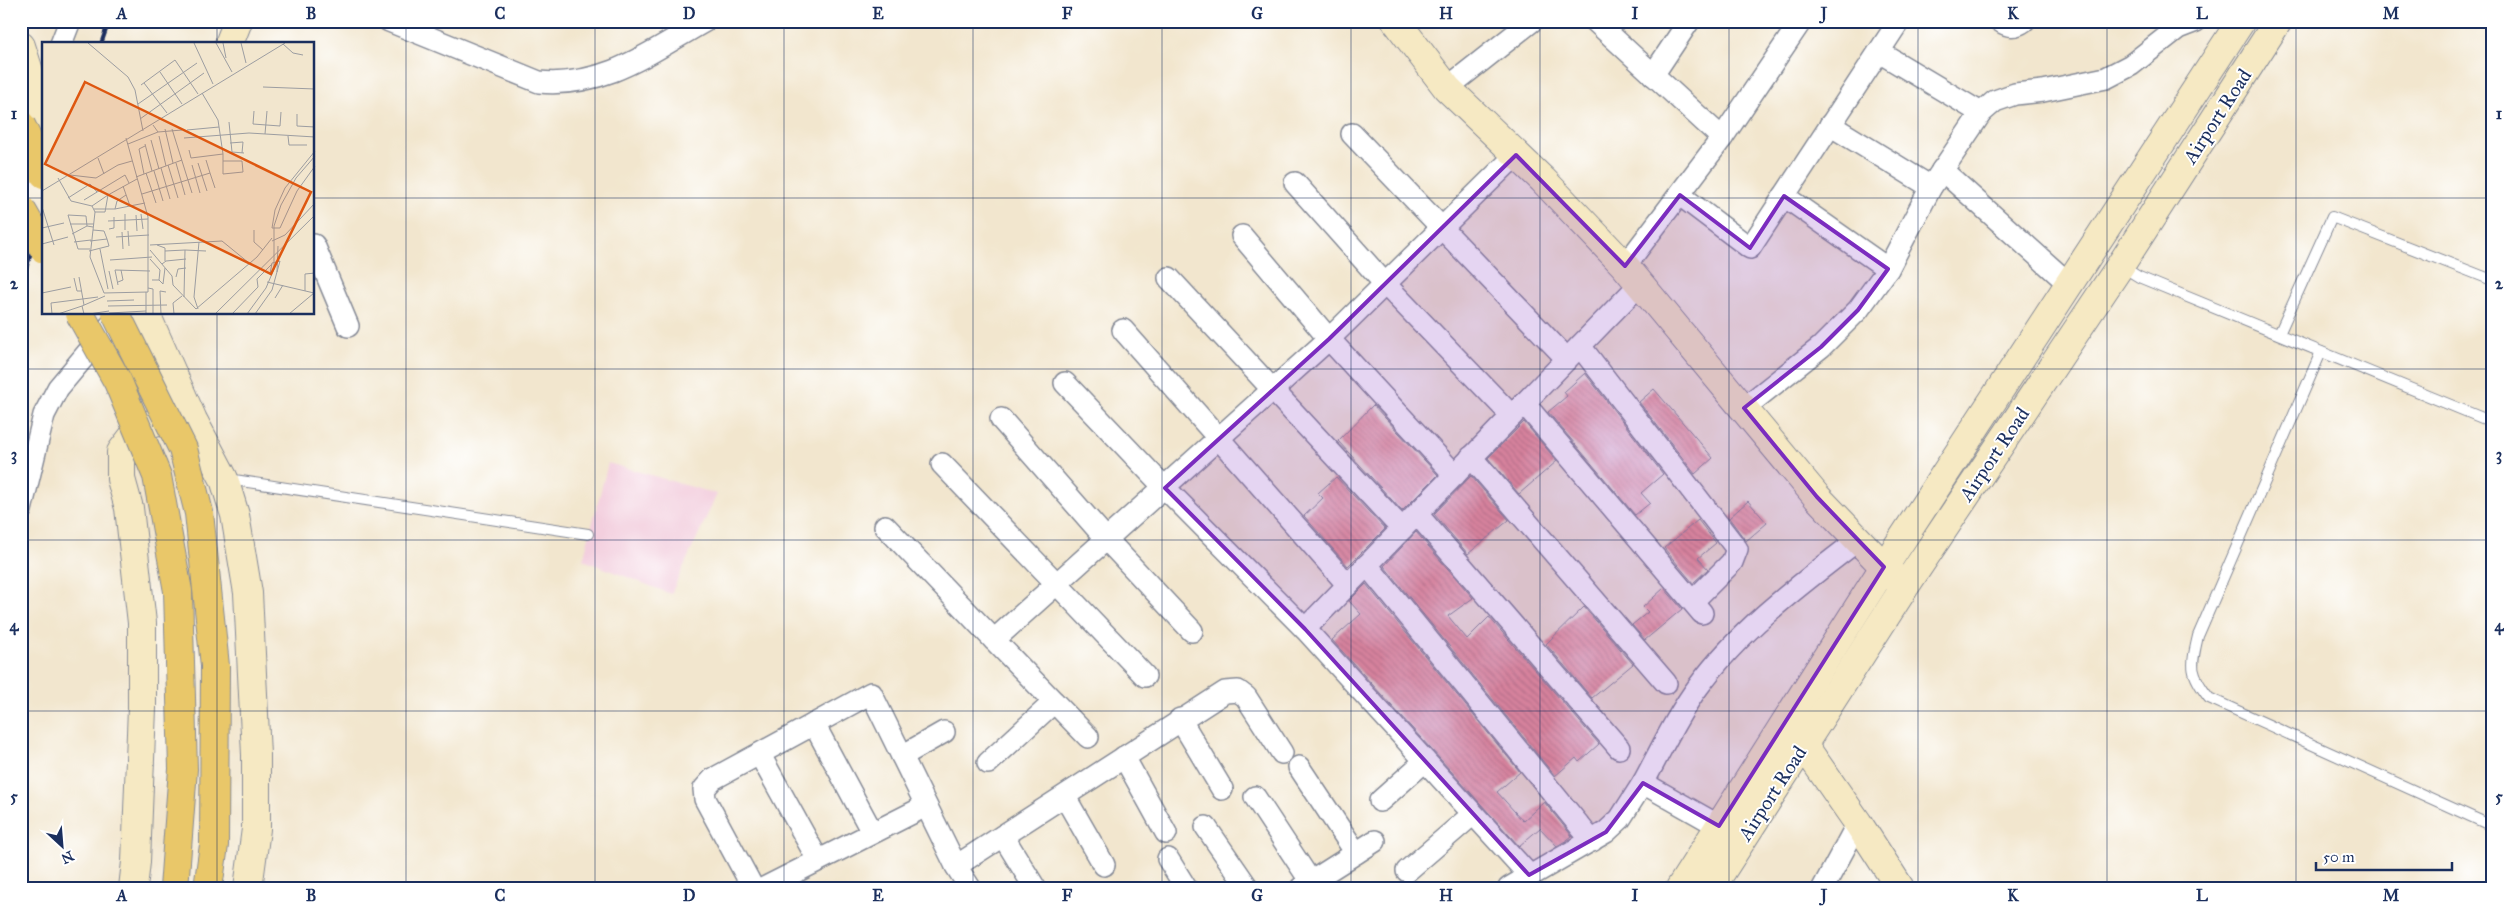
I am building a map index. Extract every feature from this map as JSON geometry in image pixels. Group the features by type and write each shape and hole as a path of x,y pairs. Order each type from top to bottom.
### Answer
{"main road":[{"path":"21,125 42,170"},
{"path":"21,209 42,246"},
{"path":"81,315 118,382 156,476 178,591 183,769 174,888"},
{"path":"116,315 183,450 199,513 216,666 214,845 208,888"}],"street":[{"path":"62,42 70,21"},
{"path":"230,42 238,21"},
{"path":"389,21 539,82 564,85 586,81 614,72 705,21"},
{"path":"1396,21 1447,88 1516,155 1632,275 1817,497 1904,588"},
{"path":"1447,88 1532,21"},
{"path":"1595,21 1722,138"},
{"path":"1653,75 1688,21"},
{"path":"1305,629 1573,353 1632,275 1680,195 1722,138 1801,21"},
{"path":"1680,195 1750,248 1899,21"},
{"path":"2000,21 2012,26 2018,26 2024,21"},
{"path":"1744,408 1821,347 1858,310 1888,269 1937,179 1981,113 2004,96 2106,78 2131,65 2178,28 2196,21"},
{"path":"1680,888 1884,567 2241,21"},
{"name":"Airport Road","path":"1711,888 1904,588 2120,266 2278,21"},
{"path":"21,46 41,97 34,120 21,135"},
{"path":"1879,52 1981,113"},
{"path":"1830,125 1937,179 2069,284"},
{"path":"1295,183 1385,284 1518,410 1698,607 1732,562 1737,549 1573,353 1443,227 1352,134"},
{"path":"994,640 1220,439 1329,339 1516,155"},
{"path":"1784,196 1888,269"},
{"path":"1242,236 1329,339 1454,475"},
{"path":"315,247 348,326"},
{"path":"1169,278 1272,391 1410,522 1619,748"},
{"path":"21,510 44,415 58,388 119,315"},
{"path":"146,315 193,420 224,479 237,525 248,593 250,626 256,829 248,888"},
{"path":"1123,330 1348,585"},
{"path":"1065,383 1165,488 1305,629 1528,875"},
{"path":"133,888 136,862 142,708 142,623 129,508 121,479 121,452 134,434 151,424 172,418 193,420"},
{"path":"1001,419 1107,540 1192,631"},
{"path":"1471,457 1666,683"},
{"path":"942,464 1145,676"},
{"path":"885,526 1088,737"},
{"path":"1509,888 1528,875 1592,841 1606,832 1620,819 1643,783 1697,688 1734,645 1786,596 1858,540"},
{"path":"1367,565 1592,841"},
{"path":"956,866 1225,692 1238,691 1253,706 1282,753"},
{"path":"753,888 703,794 704,789 713,780 871,693 956,866 970,888"},
{"path":"988,763 1054,702"},
{"path":"1180,720 1222,789"},
{"path":"814,724 872,832"},
{"path":"1782,727 1803,744 1900,888"},
{"path":"902,756 944,732"},
{"path":"760,755 818,860"},
{"path":"1124,757 1166,833"},
{"path":"1380,801 1425,760"},
{"path":"1299,767 1356,853"},
{"path":"1643,783 1719,826"},
{"path":"1065,797 1104,865"},
{"path":"1255,797 1306,885 1375,841"},
{"path":"764,888 926,806"},
{"path":"1407,871 1472,815"},
{"path":"1823,888 1858,823"},
{"path":"1206,827 1248,888"},
{"path":"1003,836 1035,888"},
{"path":"1168,859 1186,888"}],"lane":[{"path":"2279,334 2332,217 2492,280"},
{"path":"2120,266 2139,277 2492,422"},
{"path":"2321,352 2198,636 2192,660 2193,675 2210,698 2492,826"},
{"path":"224,479 588,534"}],"highlighted area":[{"path":"1516,155 1625,266 1680,195 1750,248 1784,196 1888,269 1858,310 1821,347 1744,408 1817,497 1884,567 1719,826 1643,783 1606,832 1529,875 1305,629 1165,488 1329,339"}],"shaded area":[{"path":"608,463 717,494 671,594 583,560"}],"building":[{"path":"1585,373 1663,474 1641,493 1650,503 1635,515 1548,412 1567,396 1564,392"},
{"path":"1654,389 1713,458 1695,474 1639,402"},
{"path":"1373,405 1438,475 1402,511 1338,441"},
{"path":"1524,422 1557,461 1519,494 1488,458"},
{"path":"1471,476 1509,520 1468,554 1434,514"},
{"path":"1336,477 1385,529 1348,566 1304,516 1323,498 1318,493"},
{"path":"1748,501 1767,523 1746,541 1729,518"},
{"path":"1698,520 1716,543 1698,558 1708,569 1693,583 1664,548"},
{"path":"1416,532 1473,598 1448,616 1467,639 1489,617 1599,744 1579,762 1576,758 1555,776 1384,566"},
{"path":"1366,584 1520,772 1497,792 1523,821 1544,802 1572,836 1557,846 1540,828 1519,846 1332,640 1361,614 1349,601"},
{"path":"1664,588 1682,609 1645,640 1632,625 1648,612 1643,607"},
{"path":"1584,607 1633,664 1592,698 1546,644"}],"railway":[{"path":"102,42 109,21"},
{"path":"21,283 42,221"}]}
